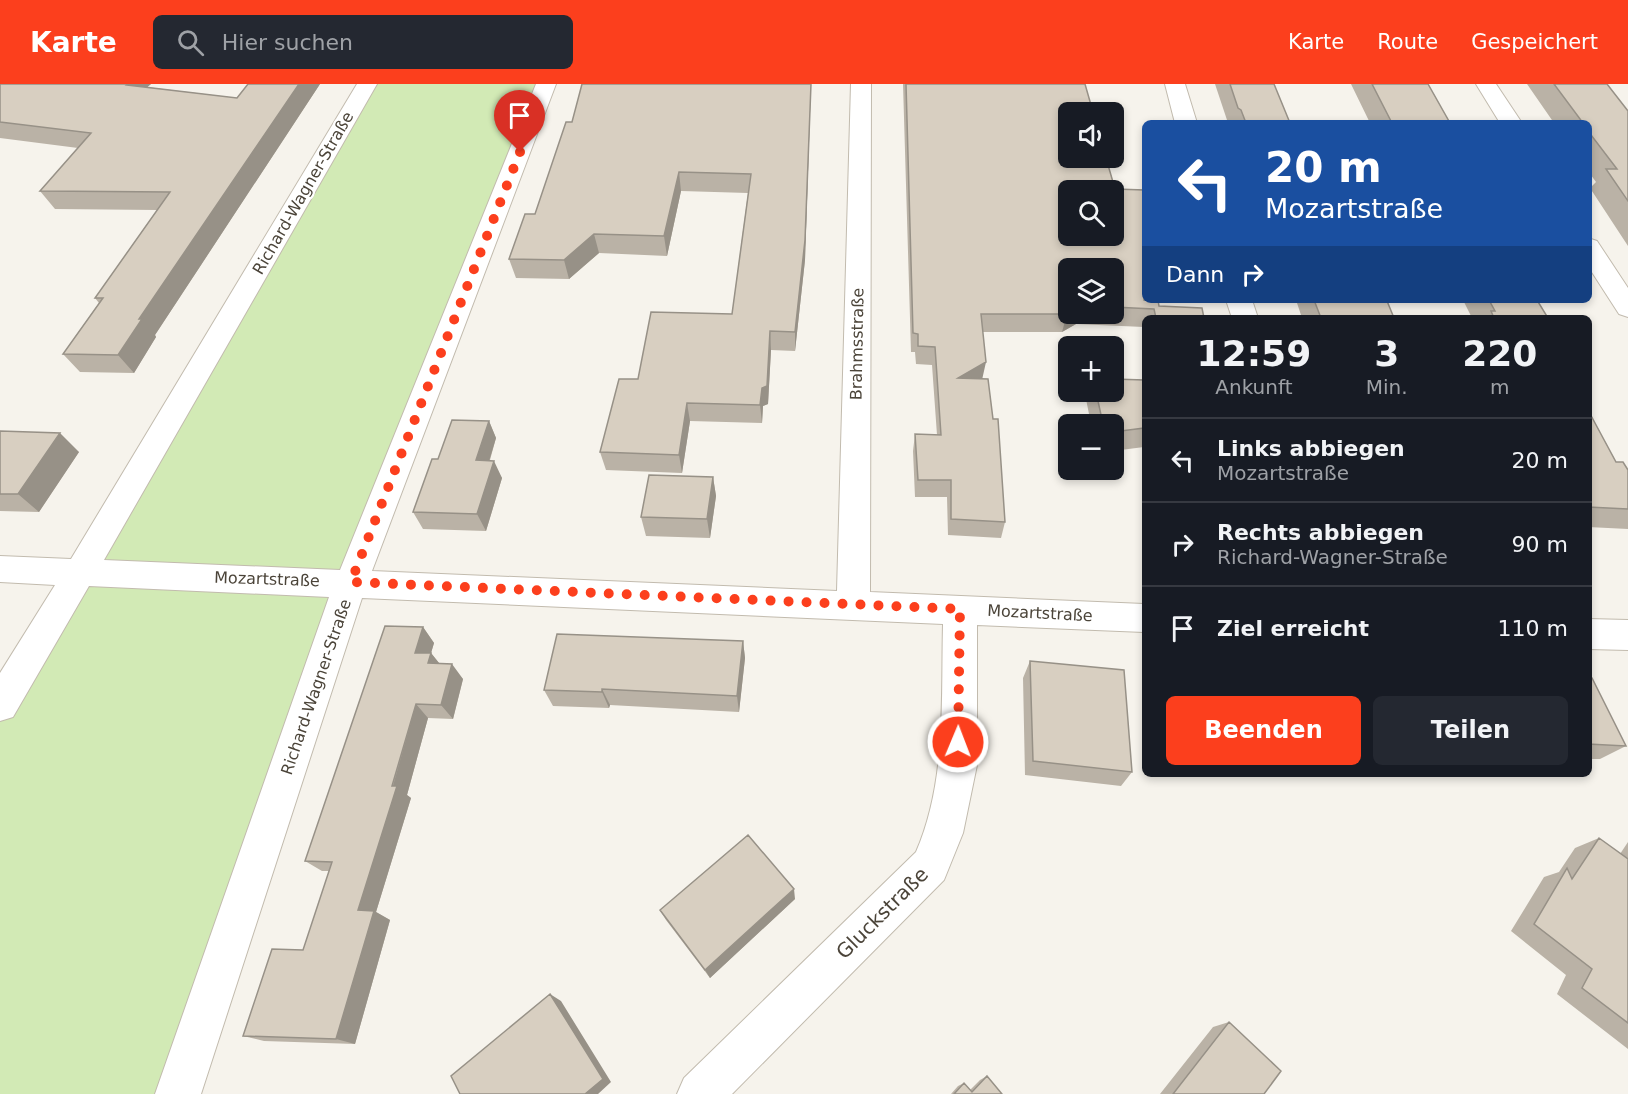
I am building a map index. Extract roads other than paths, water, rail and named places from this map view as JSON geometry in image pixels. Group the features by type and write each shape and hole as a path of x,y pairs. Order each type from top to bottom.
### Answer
{"street":[{"name":"Richard-Wagner-Straße","path":"0,705 367,84"},
{"name":"Richard-Wagner-Straße","path":"178,1094 351,582 546,84"},
{"name":"Brahmsstraße","path":"853,605 861,84"},
{"path":"1175,84 1185,120"},
{"path":"1486,84 1509,120"},
{"path":"1592,252 1628,308"},
{"name":"Mozartstraße","path":"0,569 351,582 1142,618"},
{"name":"Gluckstraße","path":"700,1094 930,866 944,833 958,765 960,609"},
{"path":"1592,634 1628,635"}]}
